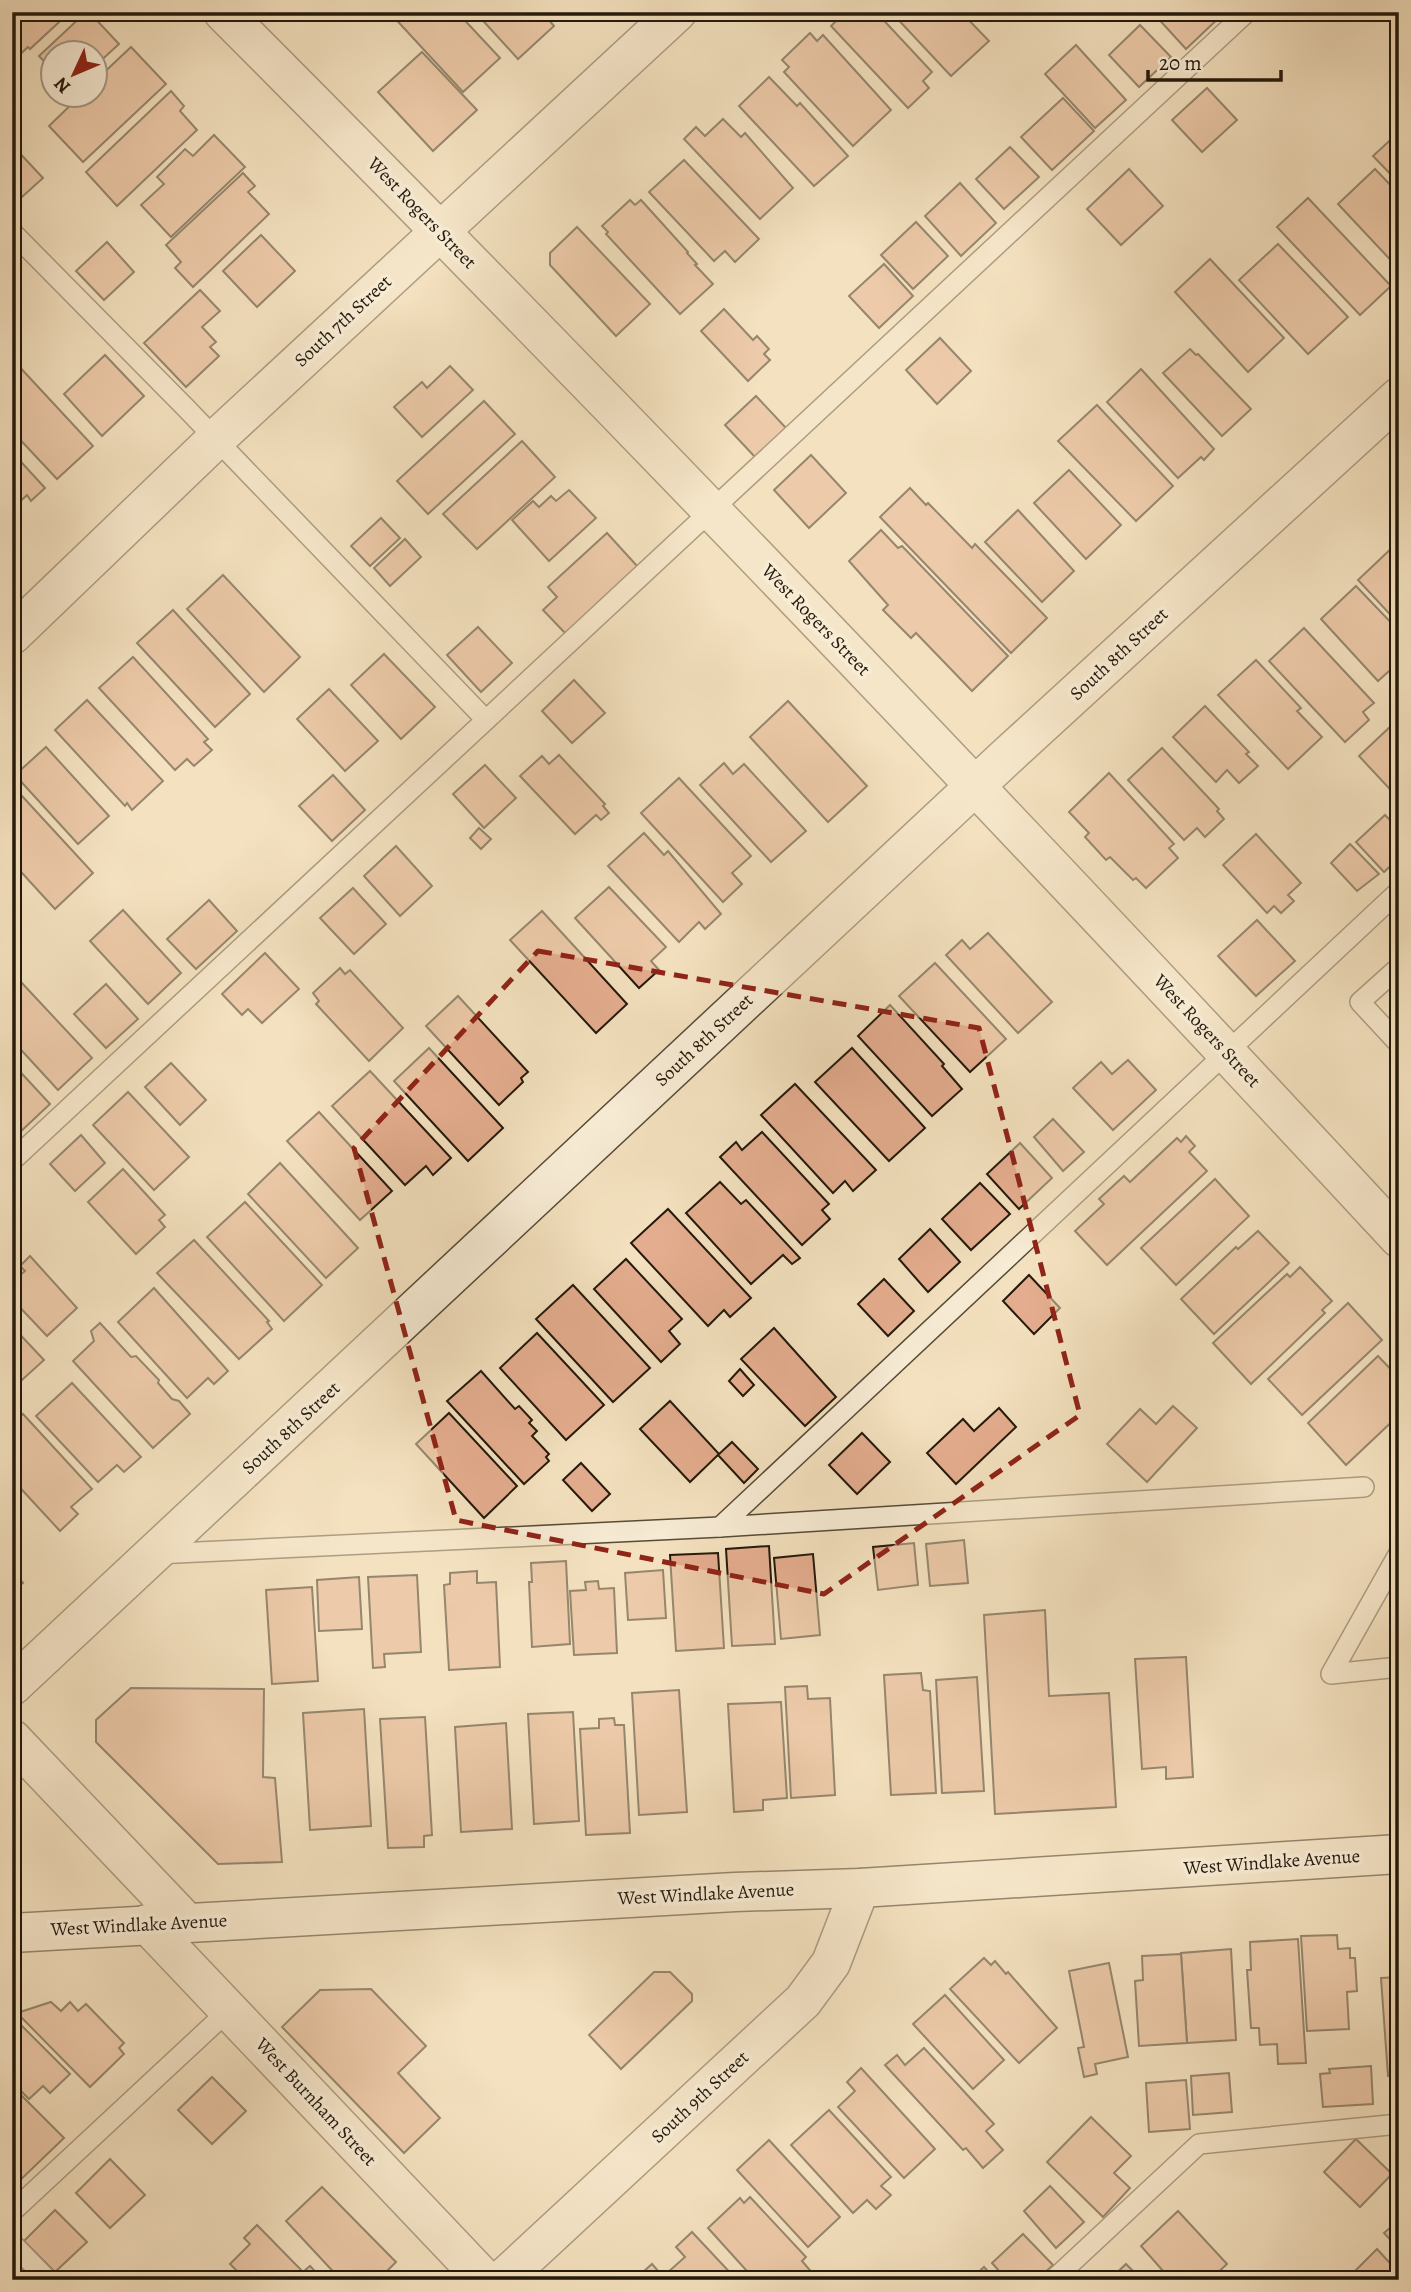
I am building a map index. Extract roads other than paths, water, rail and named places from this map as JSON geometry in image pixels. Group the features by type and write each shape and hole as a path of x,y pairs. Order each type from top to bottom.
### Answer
{"street":[{"name":"West Rogers Street","path":"223,12 440,230 976,786 1399,1238"},
{"name":"South 7th Street","path":"12,635 216,439 677,12"},
{"name":"South 8th Street","path":"12,1686 976,786 1399,397"},
{"path":"12,1739 186,1922"},
{"name":"West Windlake Avenue","path":"12,1933 735,1892 860,1888 1399,1854"},
{"name":"South 9th Street","path":"502,2280 803,2001 831,1963 860,1888"},
{"name":"West Burnham Street","path":"148,1924 485,2280"}],"lane":[{"path":"12,1161 1247,12"},
{"path":"12,232 216,439 485,720"},
{"path":"720,1527 1399,891"},
{"path":"1399,967 1360,1002 1399,1044"},
{"path":"156,1554 720,1527 1364,1487"},
{"path":"1399,1553 1331,1674 1399,1667"},
{"path":"12,2212 229,2010"},
{"path":"1054,2280 1199,2144 1399,2124"},
{"path":"12,2243 48,2280"}]}
